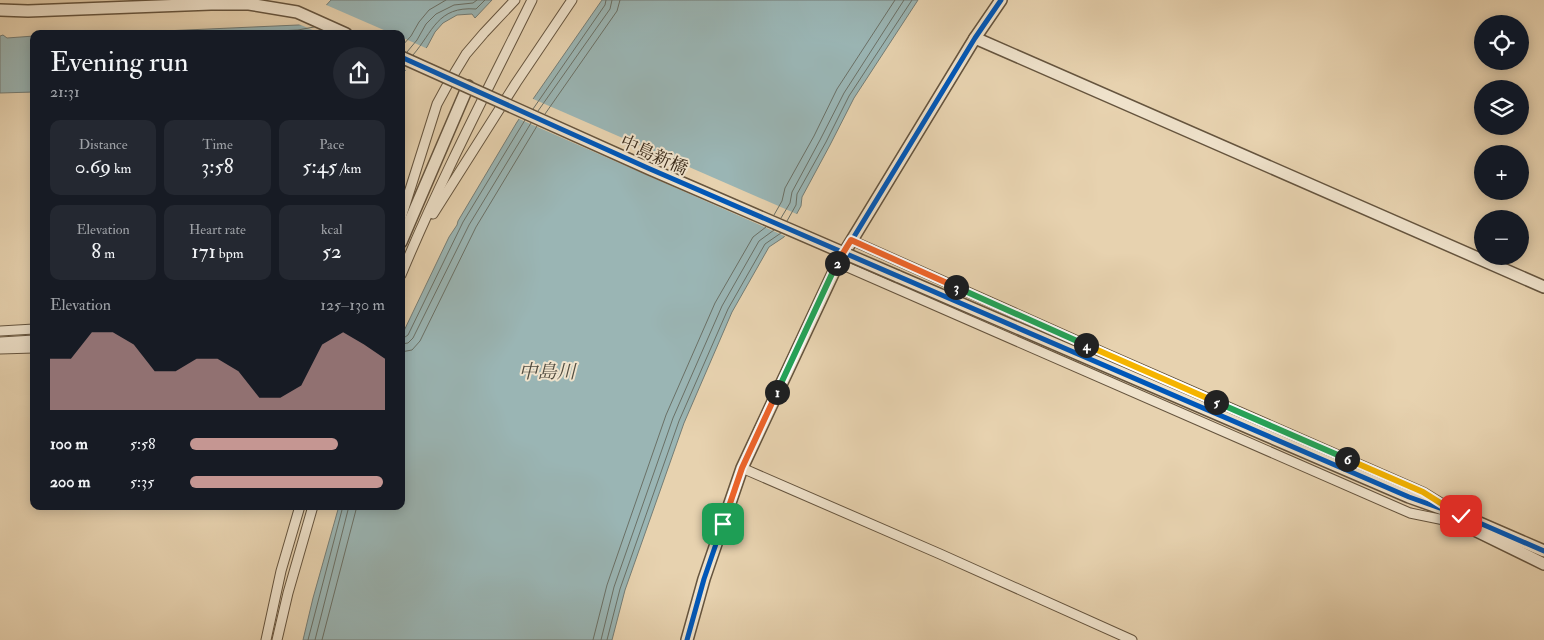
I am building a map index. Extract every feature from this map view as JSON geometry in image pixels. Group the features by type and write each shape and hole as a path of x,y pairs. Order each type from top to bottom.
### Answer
{"street":[{"path":"405,206 437,104 466,54 515,0"},
{"path":"405,265 460,145 532,0"},
{"path":"413,246 516,83 572,0"},
{"path":"687,640 704,579 742,468 838,263 975,38 1001,0"},
{"path":"0,10 28,11 249,4 297,12 337,30"},
{"path":"975,38 1544,287"},
{"name":"中島新橋","path":"405,60 468,86 650,170 1459,519"},
{"path":"405,233 468,86"},
{"path":"851,240 1423,492 1459,519 1544,564"},
{"path":"838,263 1410,513 1459,519 1544,551"},
{"path":"0,331 30,329"},
{"path":"0,342 30,340"},
{"path":"0,349 30,348"},
{"path":"742,468 1132,640"},
{"path":"266,640 299,510"},
{"path":"277,640 288,592 312,510"}],"water":[{"path":"331,0 492,0 475,18 472,14 457,15 443,23 435,32 427,47 405,71 405,30 186,30 309,24"},
{"name":"中島川","path":"602,0 918,0 854,98 802,197 801,206 784,237 769,247 732,312 684,423 625,590 612,640 303,640 338,510 405,510 405,329 449,237 517,122"},
{"path":"3,35 7,38 30,36 30,92 0,93 0,36"}],"pier":[{"path":"324,4 384,30 313,30 296,23 312,20"},
{"path":"405,39 428,49 408,71 405,70"},
{"path":"531,98 799,215 787,237 517,118"}],"cycle path":[{"path":"687,640 704,579 742,468 838,263 975,38 1001,0"},
{"path":"405,59 650,169 1409,497 1468,518 1544,551"}],"route":[{"path":"723,524 742,468 830,278 851,240 1423,492 1461,516"}]}
